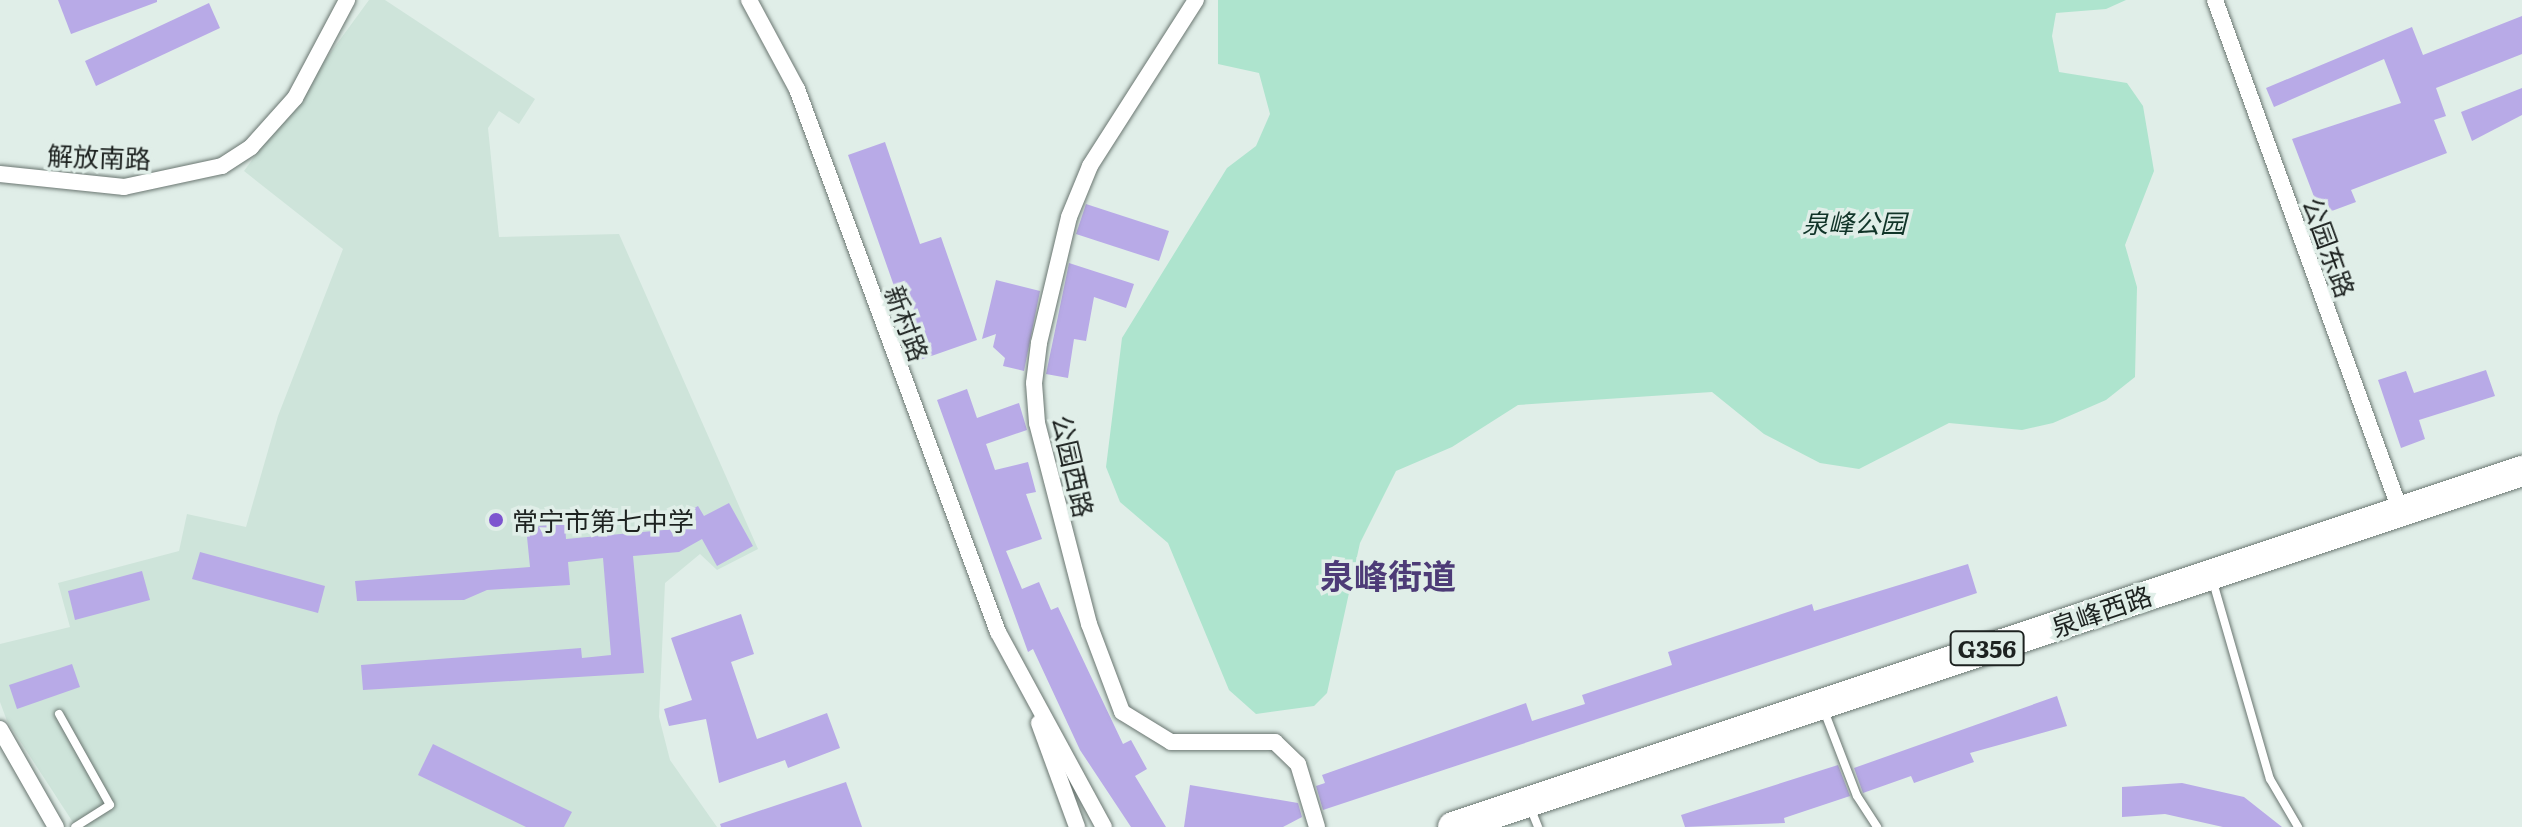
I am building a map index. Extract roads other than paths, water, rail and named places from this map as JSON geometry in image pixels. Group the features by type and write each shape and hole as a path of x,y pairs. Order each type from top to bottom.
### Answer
{"highway":[{"name":"泉峰西路","path":"1453,827 1533,815 1821,704 2522,471"}],"street":[{"name":"解放南路","path":"0,174 124,187 222,166 251,147 295,98 347,0"},
{"name":"新村路","path":"749,0 797,89 998,632 1104,827"},
{"name":"公园西路","path":"1196,0 1090,166 1069,217 1039,343 1037,423 1093,639 1122,712 1171,742 1275,742 1298,764 1317,827"},
{"name":"公园东路","path":"2215,0 2400,510"},
{"name":"新村路","path":"1017,666 1077,827"},
{"path":"0,729 56,827"}],"lane":[{"path":"2210,573 2270,779 2298,827"},
{"path":"1821,704 1857,796 1877,827"},
{"path":"59,714 110,805 75,827"}],"place":[{"name":"常宁市第七中学","path":"496,520"}],"district":[{"name":"泉峰街道","path":"1388,575"}],"park label":[{"name":"泉峰公园","path":"1854,222"}]}
